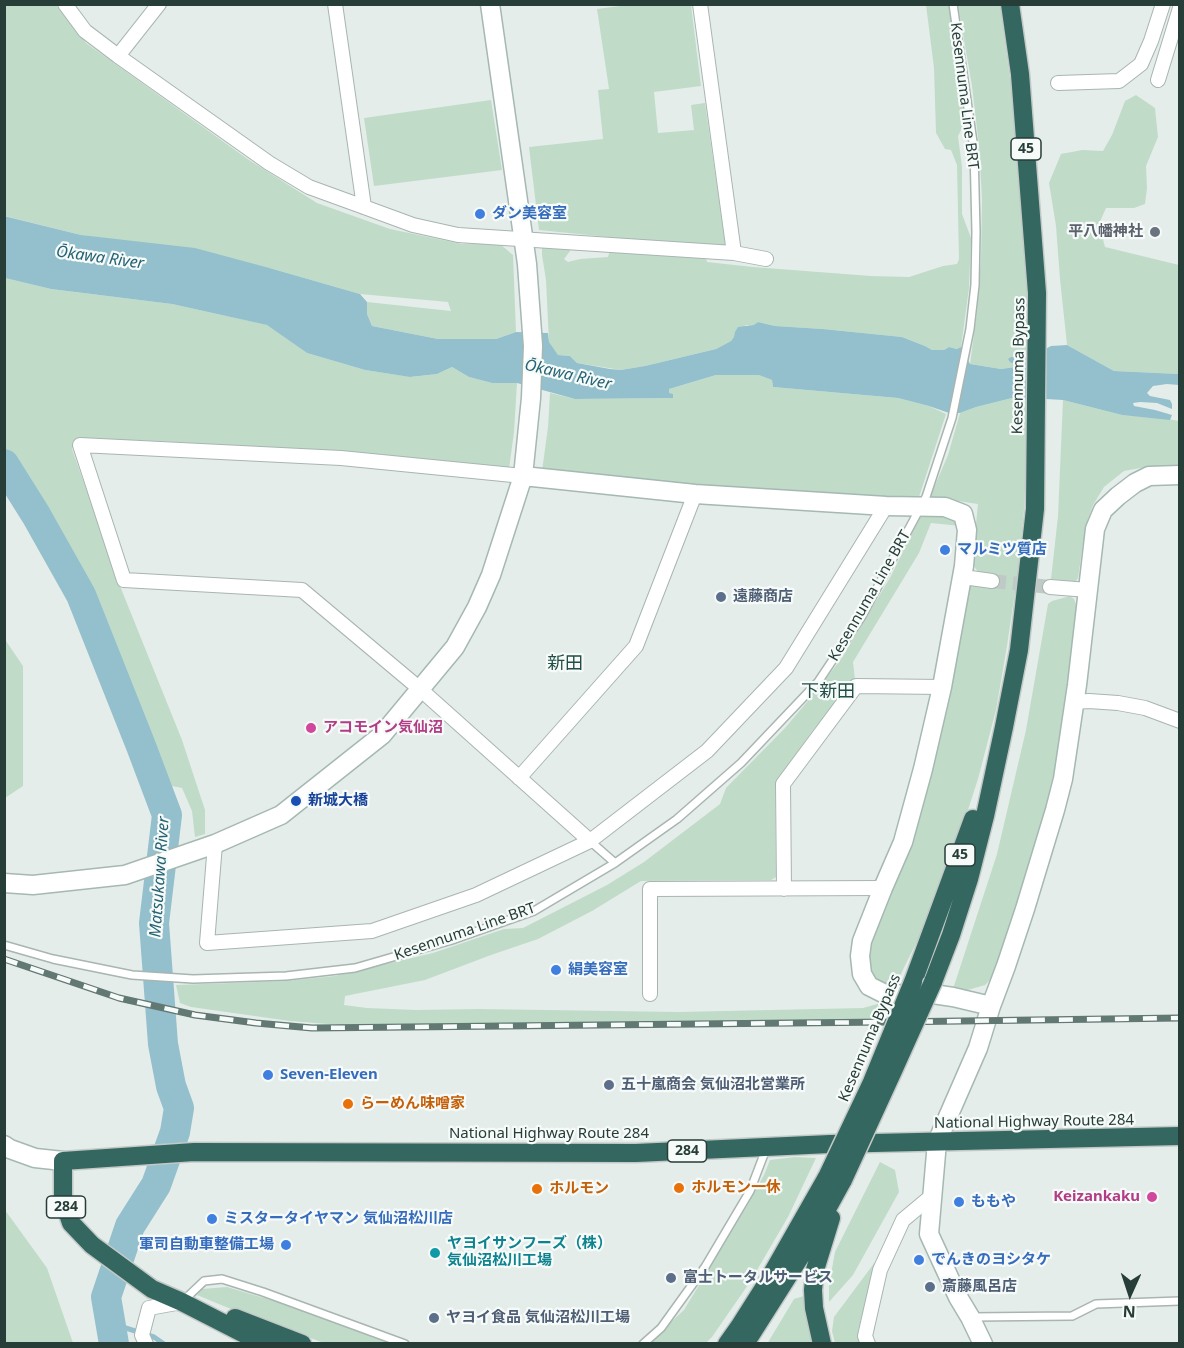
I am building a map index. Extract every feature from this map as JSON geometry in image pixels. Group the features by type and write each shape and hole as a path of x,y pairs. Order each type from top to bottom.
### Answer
{"highway":[{"name":"Kesennuma Bypass","path":"745,1344 804,1251 893,1071 933,981 969,879 1004,727 1019,650 1035,509 1038,293 1020,74 1010,4"},
{"name":"Kesennuma Bypass","path":"727,1344 765,1286 810,1208 837,1182 872,1082 913,982 975,814 1004,727"},
{"name":"National Highway Route 284","path":"63,1161 194,1152 636,1153 830,1144 1179,1136"},
{"name":"284","path":"63,1161 63,1199 72,1223 92,1245 152,1289 264,1344"},
{"path":"822,1344 814,1308 813,1290 815,1270 837,1182"},
{"path":"717,1344 810,1208"},
{"path":"182,1302 240,1319 302,1344"},
{"name":"284","path":"182,1302 243,1344"}],"street":[{"path":"65,4 85,31 268,163 309,187 363,207 413,225 458,235 734,253 766,260"},
{"path":"118,56 159,4"},
{"path":"335,4 363,207"},
{"path":"4,883 33,885 125,875 215,844 281,815 382,735 455,647 491,575 523,476 531,398 533,346 527,264 490,4"},
{"path":"700,4 734,253"},
{"path":"1058,83 1119,81 1141,64 1163,4"},
{"path":"1158,80 1179,8"},
{"path":"590,841 420,689 302,590 124,580 80,445 341,458 695,495 886,506 923,502 963,514 967,530 963,577 942,687 923,769 903,842 862,941 860,956 862,974 869,986 887,995 926,993 991,1006"},
{"path":"983,1344 929,1234 937,1142 978,1048 1042,856 1063,779 1095,529 1103,510 1126,490 1149,476 1179,475"},
{"path":"519,778 636,646 695,495"},
{"path":"215,844 207,943 372,931 476,895 590,841 707,751 786,668 886,506"},
{"path":"963,577 992,581"},
{"path":"1050,587 1088,590"},
{"path":"784,889 783,784 856,686 942,687"},
{"path":"1074,702 1118,703 1145,708 1179,721"},
{"path":"651,994 650,889 883,888"},
{"name":"284","path":"4,1145 35,1158 63,1161"},
{"path":"868,1344 865,1336 880,1270 903,1220 933,1195"},
{"path":"146,1344 142,1335 149,1308 182,1302"}],"lane":[{"name":"Kesennuma Line BRT","path":"4,945 53,959 132,975 193,979 286,976 355,968 453,940 534,911 615,863 677,819 741,763 818,682 862,616 923,502 952,418 970,329 975,285 976,232 974,149 953,4"},
{"path":"590,841 615,863"},
{"path":"643,1344 661,1328 705,1267 750,1191 767,1147"},
{"path":"182,1302 204,1281 222,1279 405,1344"},
{"path":"970,1317 1072,1316 1096,1304 1179,1301"}],"green space":[{"path":"635,4 691,5 701,86 654,92 658,133 694,130 691,105 705,103 726,249 539,230 529,147 603,139 598,90 609,89 597,9"},
{"path":"4,5 56,5 86,43 249,160 317,203 390,229 462,244 500,244 513,255 516,332 496,339 438,339 372,326 367,314 367,302 451,311 448,302 360,294 273,269 81,235 5,216"},
{"path":"926,5 949,5 965,122 958,136 962,167 962,214 971,238 969,288 961,347 932,350 902,337 775,326 758,322 754,326 746,325 731,341 716,349 621,370 577,363 570,356 558,355 549,342 546,280 542,255 542,248 545,245 571,247 564,259 568,262 608,257 610,250 705,255 707,262 871,276 909,277 957,264 959,259 957,165 951,150 945,149 936,133 934,68"},
{"path":"958,5 1000,5 1014,109 1030,294 1030,357 1015,367 1001,369 970,364 981,259 982,199 972,86"},
{"path":"1136,95 1155,108 1158,137 1146,166 1145,204 1134,208 1106,208 1099,224 1105,247 1179,265 1179,374 1114,371 1067,345 1056,226 1049,183 1061,154 1082,150 1103,151 1125,101"},
{"path":"491,100 502,170 374,186 364,118"},
{"path":"5,278 51,289 172,304 268,325 307,353 365,370 411,377 437,374 452,367 469,377 492,383 517,383 509,469 364,453 158,441 77,439 72,449 122,591 182,740 205,810 205,834 195,837 192,811 182,788 172,786 147,736 125,677 66,547 11,467 5,452"},
{"path":"716,375 760,375 772,380 773,387 898,398 929,406 946,414 919,497 781,495 542,471 550,393 575,399 673,398 669,394 669,389"},
{"path":"1012,398 1029,398 1024,510 1018,572 996,710 978,779 955,850 927,921 896,984 891,988 882,986 867,970 870,939 925,790 956,665 967,589 972,584 992,575 978,572 972,563 978,504 930,497 948,455 960,413"},
{"path":"1063,400 1122,415 1179,421 1179,467 1151,466 1124,471 1104,487 1088,519 1078,578 1073,582 1051,579 1058,516"},
{"path":"922,511 957,514 961,526 931,523 919,553 853,662 855,680 814,729 775,783 776,877 771,880 641,881 592,911 538,939 425,980 345,996 344,1005 416,1010 679,1012 863,1008 888,1001 878,1020 341,1025 290,1021 191,1007 180,1003 176,985 285,981 335,976 433,953 504,929 523,928 607,885 644,862 720,804 726,788 785,728 817,690 841,659 891,576"},
{"path":"1070,596 1077,607 1064,719 1054,773 1034,854 993,977 985,985 968,990 953,989 997,854 1026,730 1048,604"},
{"path":"4,638 23,666 23,786 5,798"},
{"path":"795,1157 816,1158 788,1217 750,1282 712,1337 706,1343 647,1344 684,1310 746,1207 770,1160"},
{"path":"880,1162 895,1170 899,1192 853,1275 829,1302 829,1285 835,1252"},
{"path":"5,1210 47,1268 73,1343 5,1343"},
{"path":"875,1262 858,1331 861,1343 835,1343 832,1331 834,1317"},
{"path":"227,1287 298,1308 392,1343 324,1343 197,1295 202,1289"},
{"path":"804,1296 814,1343 767,1344 794,1299"}],"water":[{"name":"Ōkawa River","path":"4,216 81,235 195,248 360,294 367,302 367,314 372,326 438,339 496,339 516,332 548,333 549,342 558,355 570,356 577,363 610,369 621,370 645,366 716,349 731,341 738,327 754,325 758,322 775,326 902,337 932,350 961,347 970,364 1001,369 1017,365 1010,362 1008,359 1011,357 1030,357 1051,346 1067,345 1114,371 1179,374 1179,385 1153,386 1147,393 1150,396 1170,400 1172,409 1157,403 1133,403 1134,406 1172,415 1170,420 1122,415 1063,400 1029,398 1012,398 960,413 949,413 898,398 773,387 772,380 759,375 716,375 669,389 673,398 575,399 517,383 492,383 469,377 452,367 437,374 410,377 365,370 307,353 267,325 172,304 51,289 5,278"},
{"path":"5,452 11,467 39,508 27,516 5,476"}],"waterway":[{"name":"Matsukawa River","path":"4,464 81,595 167,815 154,923 163,1044 171,1086 179,1108 175,1132 156,1185 130,1226 106,1297 114,1344"},
{"path":"110,1323 154,1337 164,1344"}],"tunnel":[{"path":"992,581 1050,587"}],"railway":[{"path":"4,959 119,998 195,1015 312,1028 1180,1018"}],"place":[{"name":"ダン美容室","path":"480,214"},
{"name":"平八幡神社","path":"1155,232"},
{"name":"マルミツ質店","path":"945,550"},
{"name":"遠藤商店","path":"721,597"},
{"name":"アコモイン気仙沼","path":"311,728"},
{"name":"新城大橋","path":"296,801"},
{"name":"絹美容室","path":"556,970"},
{"name":"Seven-Eleven","path":"268,1075"},
{"name":"五十嵐商会 気仙沼北営業所","path":"609,1085"},
{"name":"らーめん味噌家","path":"348,1104"},
{"name":"ホルモン一休","path":"679,1188"},
{"name":"ホルモン","path":"537,1189"},
{"name":"Keizankaku","path":"1152,1197"},
{"name":"ももや","path":"959,1202"},
{"name":"ミスタータイヤマン 気仙沼松川店","path":"212,1219"},
{"name":"軍司自動車整備工場","path":"286,1245"},
{"name":"ヤヨイサンフーズ（株） 気仙沼松川工場","path":"435,1253"},
{"name":"でんきのヨシタケ","path":"919,1260"},
{"name":"富士トータルサービス","path":"671,1278"},
{"name":"斎藤風呂店","path":"930,1287"},
{"name":"ヤヨイ食品 気仙沼松川工場","path":"434,1318"}],"district":[{"name":"新田","path":"565,664"},
{"name":"下新田","path":"828,692"}]}
